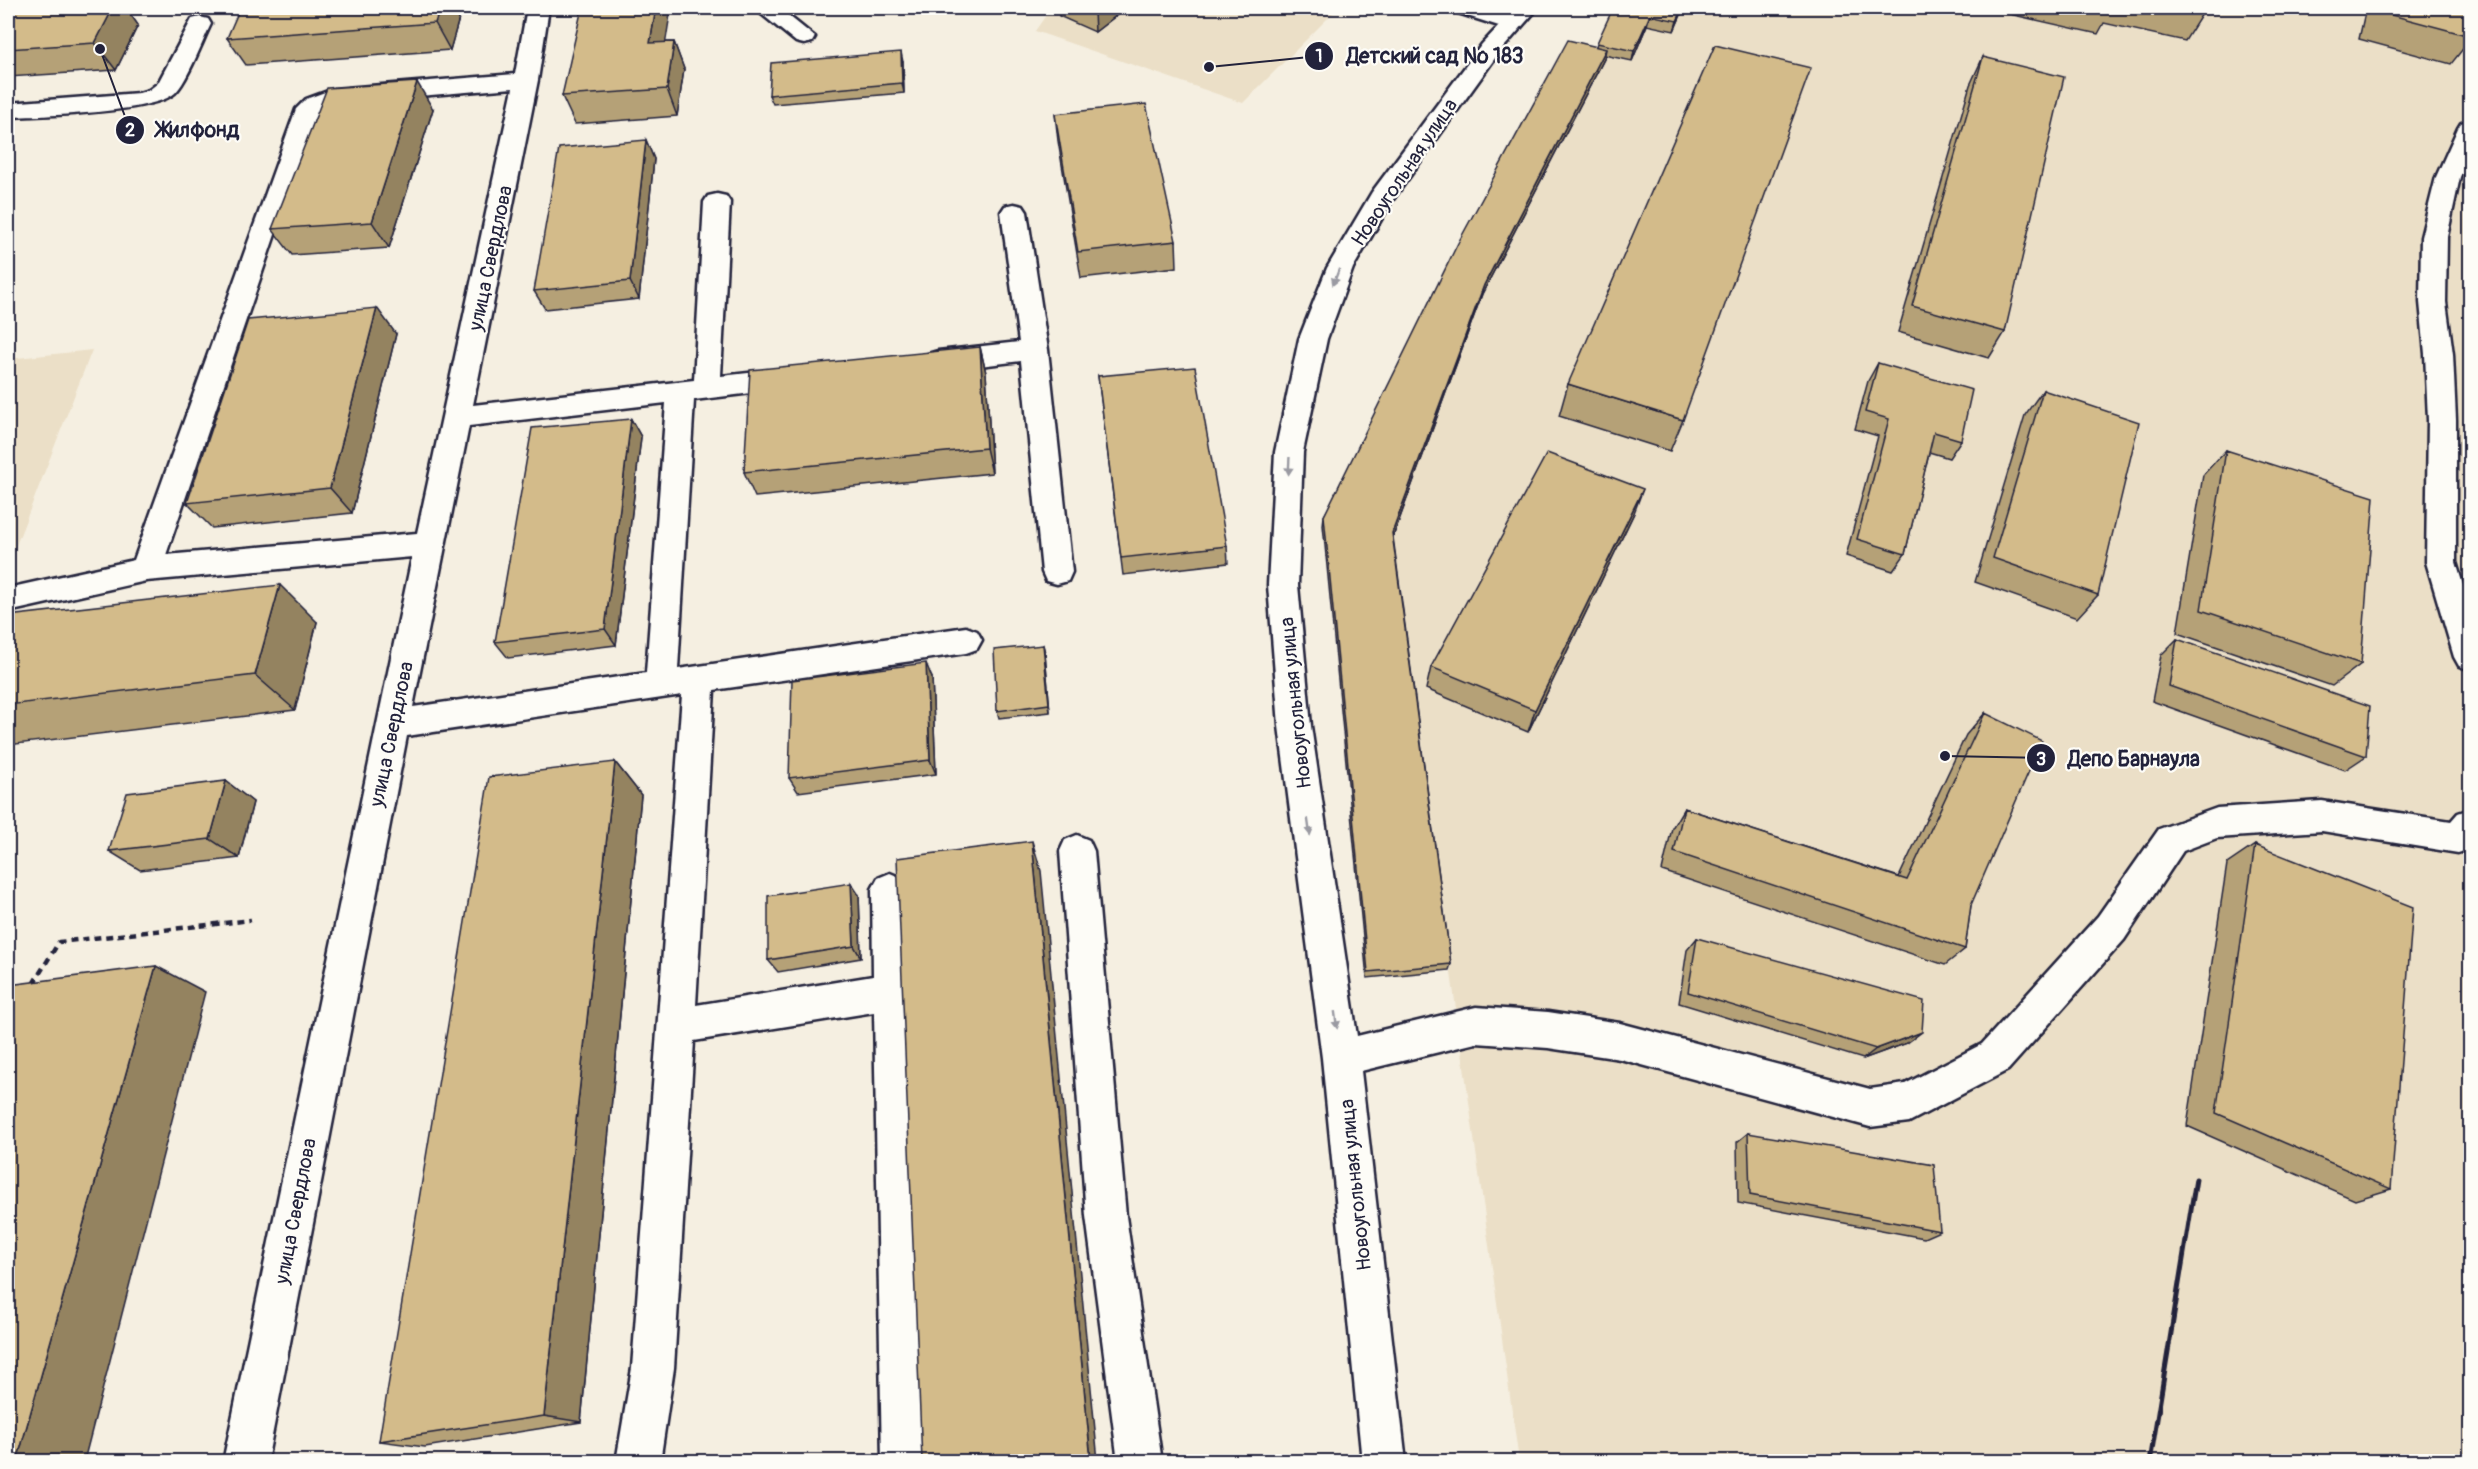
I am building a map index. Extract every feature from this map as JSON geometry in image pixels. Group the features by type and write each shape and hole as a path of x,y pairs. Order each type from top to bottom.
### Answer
{"street":[{"name":"улица Свердлова","path":"245,1461 393,724 526,80 538,8"},
{"path":"765,8 804,37"},
{"path":"1466,8 1520,15"},
{"name":"Новоугольная улица","path":"1384,1461 1341,1058 1295,726 1283,585 1289,452 1313,339 1340,268 1381,198 1490,49 1520,15"},
{"path":"8,110 140,100 157,95 168,87 200,24"},
{"path":"146,569 304,114 314,104 333,96 526,80"},
{"path":"2470,128 2448,177 2434,237 2433,302 2439,354 2442,420 2441,562 2470,657"},
{"path":"661,685 717,202"},
{"path":"1014,212 1034,350 1057,572"},
{"path":"917,363 1034,350"},
{"path":"457,417 824,374"},
{"path":"8,600 146,569 430,544"},
{"path":"393,724 966,640"},
{"path":"638,1461 653,1368 699,679"},
{"path":"1341,1058 1476,1025 1548,1030 1620,1041 1870,1108 1909,1103 1995,1057 2111,928 2171,840 2217,823 2274,817 2322,816 2458,838 2470,824"},
{"path":"1077,851 1106,1216 1140,1461"},
{"path":"890,889 904,1461"},
{"path":"676,1026 892,991"}],"path":[{"path":"30,988 59,942 251,920"}],"shaded area":[{"path":"1051,8 1338,8 1243,103 1035,31"},
{"path":"1626,8 2470,8 2470,1461 1519,1461 1391,542 1482,294 1595,53 1621,19"},
{"path":"92,350 8,566 8,359"}],"building":[{"path":"8,8 113,8 95,43 8,49"},
{"path":"240,8 440,8 435,23 227,38"},
{"path":"582,8 656,8 650,43 674,42 667,89 562,96"},
{"path":"1082,8 1100,8 1094,12"},
{"path":"1613,8 1683,8 1677,21 1650,15 1634,51 1597,43"},
{"path":"2173,8 2203,8 2202,14"},
{"path":"2380,8 2470,8 2470,36 2380,12"},
{"path":"1568,40 1606,49 1484,285 1392,533 1451,964 1368,972 1324,516 1458,243"},
{"path":"1715,45 1811,68 1683,420 1568,384"},
{"path":"901,52 902,83 769,95 771,63"},
{"path":"1983,57 2064,77 2005,332 1912,306"},
{"path":"417,82 372,222 272,229 327,88"},
{"path":"1146,104 1176,241 1078,252 1055,114"},
{"path":"646,140 630,281 534,291 559,148"},
{"path":"377,308 330,488 187,503 248,320"},
{"path":"980,347 986,448 744,472 750,370"},
{"path":"1878,363 1972,390 1961,440 1934,432 1905,554 1857,539 1889,419 1865,412"},
{"path":"1195,367 1227,546 1121,558 1098,376"},
{"path":"2043,390 2139,422 2098,595 1993,558"},
{"path":"631,419 605,629 495,642 532,428"},
{"path":"2226,450 2374,497 2361,664 2201,610"},
{"path":"1547,453 1643,489 1535,710 1431,667"},
{"path":"280,585 255,675 8,705 8,616"},
{"path":"2177,639 2370,706 2366,756 2169,686"},
{"path":"1043,645 1049,704 997,711 994,650"},
{"path":"926,663 930,760 789,778 792,680"},
{"path":"1985,713 2042,741 1971,905 1965,949 1674,852 1684,808 1907,880"},
{"path":"615,762 544,1416 379,1441 489,777"},
{"path":"226,781 210,839 109,851 127,793"},
{"path":"1032,841 1091,1461 922,1461 897,858"},
{"path":"2255,845 2413,907 2391,1189 2216,1113"},
{"path":"851,883 854,946 768,960 768,896"},
{"path":"1697,938 1924,1001 1922,1032 1876,1049 1688,992"},
{"path":"156,966 17,1461 8,1461 9,985"},
{"path":"1748,1133 1934,1165 1940,1231 1750,1195"}],"railway":[{"path":"2150,1462 2196,1179"}],"place":[{"name":"Жилфонд","path":"100,49"},
{"name":"Детский сад № 183","path":"1209,67"},
{"name":"Депо Барнаула","path":"1945,756"}]}
